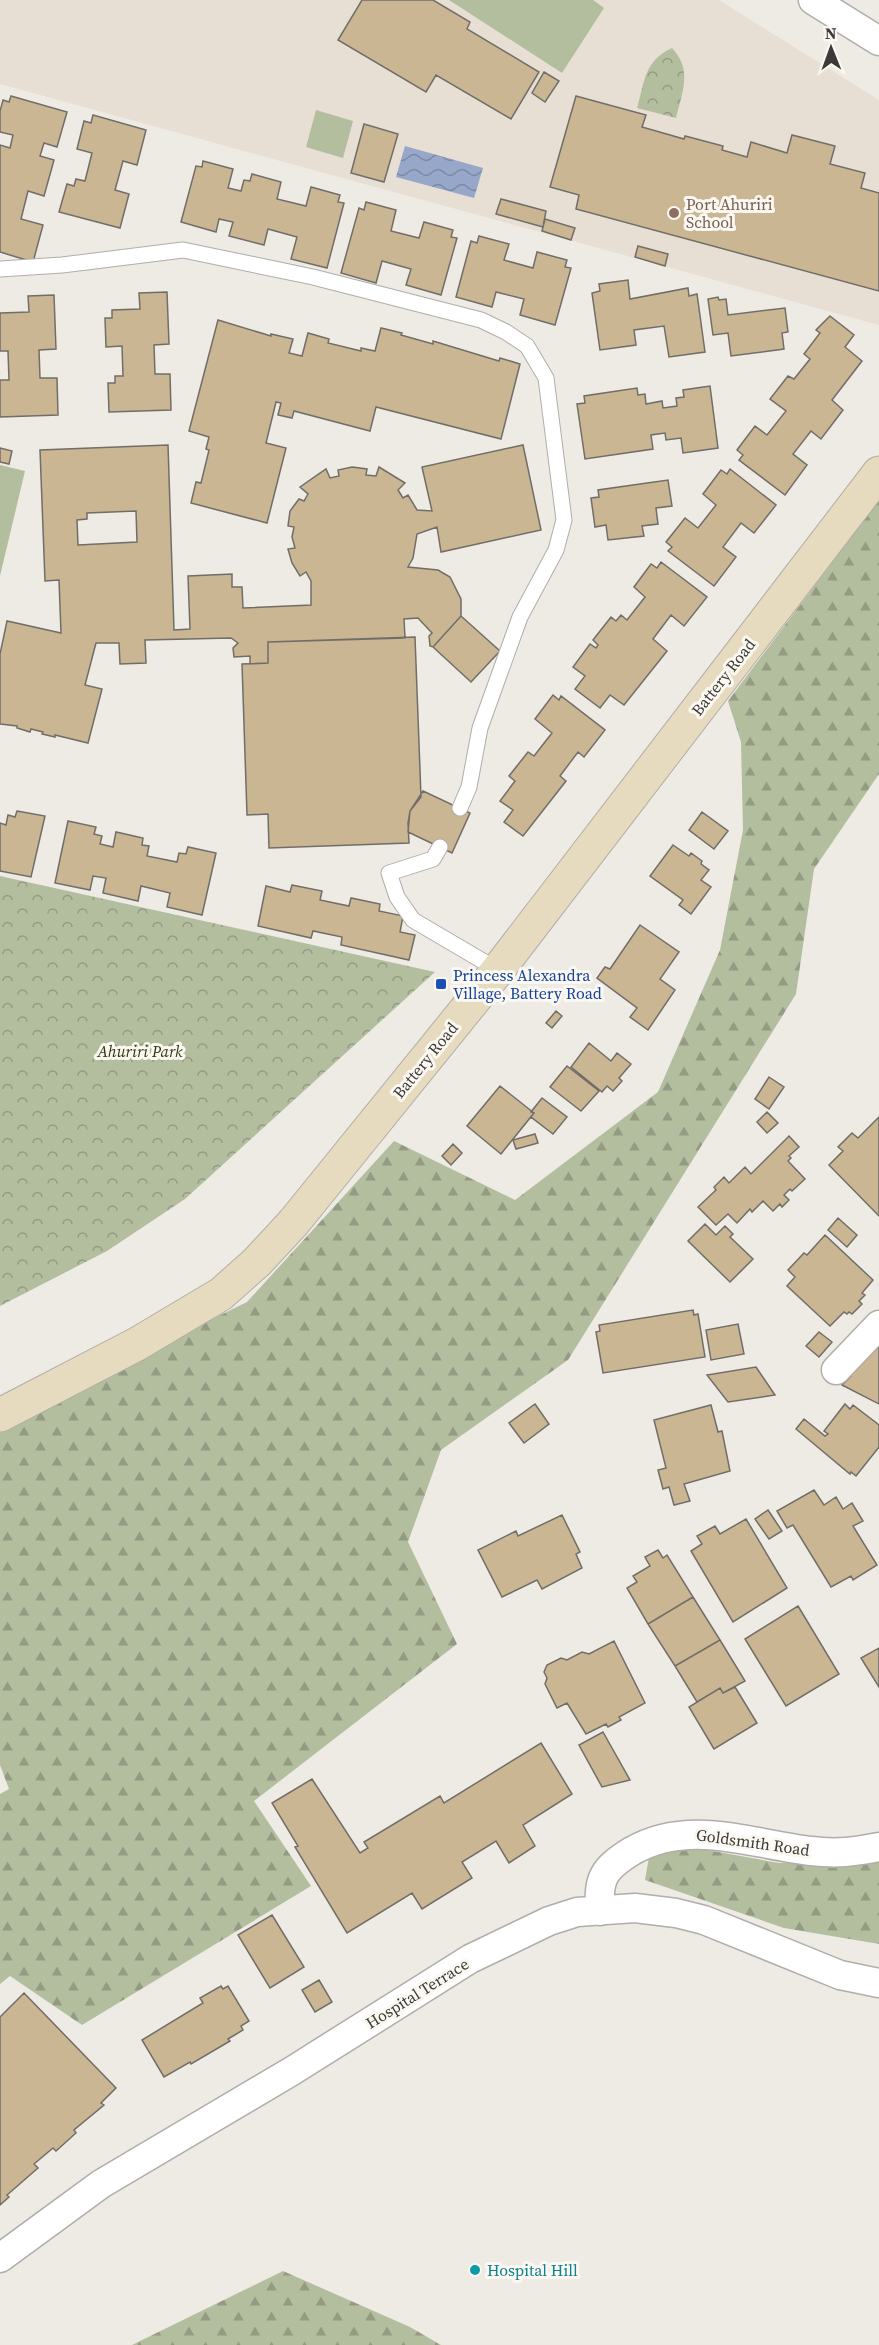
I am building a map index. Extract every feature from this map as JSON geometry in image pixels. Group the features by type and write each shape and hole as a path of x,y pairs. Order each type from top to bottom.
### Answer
{"street":[{"path":"813,0 879,41"},
{"name":"Battery Road","path":"0,1415 183,1319 221,1294 236,1281 294,1222 498,970 879,473"},
{"path":"836,1370 879,1325"},
{"name":"Goldsmith Road","path":"600,1911 599,1886 608,1869 620,1858 643,1845 662,1838 690,1833 717,1835 810,1851 848,1854 879,1847"},
{"name":"Hospital Terrace","path":"0,2258 101,2184 292,2071 470,1959 549,1921 577,1912 635,1908 676,1913 704,1920 840,1974 879,1983"}],"lane":[{"path":"0,269 62,265 183,250 313,277 481,320 506,332 527,346 546,378 564,520 556,550 520,617 480,728 469,787 460,808"},
{"path":"440,847 433,858 390,873 397,897 413,920 498,970"}],"shaded area":[{"name":"Port Ahuriri School","path":"0,0 719,0 879,100 879,325 0,84"}],"green space":[{"path":"449,0 593,0 604,8 562,73"},
{"path":"672,48 678,56 684,73 683,90 676,118 637,108 644,81 651,66 663,53"},
{"path":"316,110 353,121 343,158 306,147"},
{"path":"0,465 25,471 0,576"},
{"path":"879,500 879,774 814,869 796,994 568,1360 441,1450 408,1542 457,1644 254,1801 311,1886 82,2025 10,1976 0,1984 0,1794 9,1789 0,1765 0,1423 247,1302 394,1141 515,1200 658,1092 720,950 743,830 741,742 728,701"},
{"name":"Ahuriri Park","path":"0,876 435,972 185,1199 107,1251 0,1306"},
{"path":"652,1840 779,1863 879,1859 879,1944 784,1928 645,1880"},
{"path":"283,2271 410,2327 441,2345 132,2345"}],"water":[{"path":"405,146 483,168 474,198 396,177"}],"building":[{"path":"362,0 433,0 470,22 467,29 539,72 511,119 436,75 426,92 338,40"},
{"path":"544,72 559,81 545,102 532,93"},
{"path":"11,96 67,112 57,147 44,143 40,156 54,160 44,196 28,191 21,219 43,225 33,262 0,252 0,145 10,148 13,135 0,132 0,111 3,100 9,102"},
{"path":"576,96 646,115 642,127 684,139 685,136 723,146 722,150 747,157 751,142 787,153 792,135 835,146 830,164 865,173 861,188 879,193 879,291 576,209 579,195 550,187"},
{"path":"93,115 146,130 137,165 123,161 115,190 129,194 120,228 59,212 67,184 74,186 76,179 85,181 92,153 77,149 84,121 91,123"},
{"path":"364,124 398,134 384,182 351,173"},
{"path":"203,161 233,169 228,188 241,191 244,180 250,181 252,174 281,182 277,199 306,206 311,187 340,195 338,202 344,203 327,268 291,259 297,237 268,229 264,245 229,236 233,222 219,219 216,232 181,222 196,166 202,167"},
{"path":"501,199 546,211 543,227 496,214"},
{"path":"366,202 396,210 391,231 419,238 424,222 453,230 451,237 457,238 441,295 406,285 411,269 382,261 376,283 341,273 359,208 364,210"},
{"path":"545,219 575,228 571,240 542,231"},
{"path":"479,236 509,244 504,260 533,268 537,252 567,260 565,267 571,268 555,325 520,315 524,299 496,292 492,307 456,297 471,241 477,243"},
{"path":"638,246 668,254 665,266 635,257"},
{"path":"628,280 630,299 688,288 689,296 697,294 705,352 669,357 664,326 634,330 636,345 600,350 592,293 600,291 599,284"},
{"path":"167,292 169,344 154,345 155,374 170,374 171,410 109,412 108,383 115,383 115,376 123,376 122,346 106,347 105,318 112,318 112,310 140,309 139,293"},
{"path":"54,295 56,349 39,350 40,378 57,378 58,415 0,417 0,380 9,380 8,351 0,351 0,313 29,312 28,296"},
{"path":"718,297 719,300 726,299 728,315 785,308 788,332 782,333 784,349 731,356 728,333 713,335 708,299"},
{"path":"830,316 854,335 845,347 862,361 832,400 843,410 821,439 811,431 793,454 807,465 785,495 739,460 743,455 737,450 755,426 767,435 786,411 770,399 788,376 794,379 810,359 804,354 820,333 816,330"},
{"path":"218,320 271,336 271,334 293,339 289,353 302,356 308,333 329,339 328,343 361,351 361,348 375,351 381,328 433,344 433,341 499,361 500,358 520,364 501,439 376,407 370,431 294,411 292,418 278,415 281,403 276,402 266,443 286,448 267,523 191,503 196,482 201,483 209,450 206,449 209,437 189,431"},
{"path":"710,386 718,448 683,453 681,438 666,440 665,433 651,435 653,449 585,459 577,404 585,403 584,396 637,388 638,395 645,394 646,404 662,401 663,408 677,406 676,398 684,397 683,390"},
{"path":"168,445 174,630 190,629 188,576 232,574 232,587 242,587 243,608 311,605 311,581 306,572 300,576 292,563 288,549 295,548 292,537 294,527 288,526 290,511 299,499 304,501 308,494 300,487 326,469 330,478 339,476 338,470 352,467 367,469 366,475 376,476 379,467 405,483 398,490 403,498 408,495 417,510 432,511 422,467 523,445 541,530 441,552 437,527 417,534 413,558 408,567 438,570 450,577 461,599 461,616 433,647 430,646 429,636 432,633 418,618 404,619 405,638 268,642 268,663 250,664 250,656 234,657 233,648 238,643 231,638 145,640 146,663 120,664 119,643 96,643 85,685 102,689 88,743 0,724 0,654 7,621 61,633 59,580 45,581 40,450","holes":["136,511 137,542 78,545 77,520 87,519 87,513"]},
{"path":"0,448 12,451 9,464 0,462"},
{"path":"730,469 776,505 754,533 741,523 723,547 736,557 714,586 668,551 672,547 666,542 685,518 698,528 716,505 703,494 721,470 727,474"},
{"path":"668,480 672,506 656,508 658,524 642,526 644,536 608,540 606,525 595,527 591,498 599,497 598,490"},
{"path":"661,562 707,597 684,626 671,615 653,639 667,651 624,705 610,695 600,708 575,689 585,676 573,667 590,644 596,648 598,645 593,640 611,617 616,621 621,615 627,620 645,597 634,587 651,564 657,568"},
{"path":"461,616 500,651 471,682 433,647"},
{"path":"415,637 421,797 410,811 409,843 269,848 268,814 247,815 242,664 268,663 268,642"},
{"path":"553,695 559,700 561,696 605,730 584,757 578,752 560,776 566,781 523,836 504,822 513,810 500,801 515,781 509,776 528,752 534,756 552,733 535,719"},
{"path":"423,791 470,813 452,853 408,832 410,811"},
{"path":"17,811 45,816 31,877 0,871 0,823 6,825 8,815 15,817"},
{"path":"702,812 728,831 714,849 689,830"},
{"path":"68,821 96,827 94,834 102,836 100,844 113,847 116,832 143,838 142,845 149,846 147,856 177,862 179,853 186,854 188,847 216,853 202,915 167,907 170,893 141,886 138,901 103,893 106,878 93,876 90,890 55,883"},
{"path":"673,845 689,856 691,853 709,870 701,880 711,887 691,914 679,905 683,900 650,876"},
{"path":"292,885 322,891 320,900 349,906 351,898 380,904 379,911 403,916 400,932 415,935 409,960 341,945 342,937 313,931 311,938 258,926 266,886 290,892"},
{"path":"640,925 679,952 660,979 675,990 648,1030 630,1017 637,1008 597,978 605,967 610,969"},
{"path":"556,1011 562,1016 552,1028 546,1023"},
{"path":"589,1043 611,1061 617,1053 631,1064 619,1078 622,1081 613,1091 607,1086 602,1092 571,1067"},
{"path":"567,1066 599,1091 581,1111 550,1087"},
{"path":"769,1077 784,1087 769,1109 755,1099"},
{"path":"500,1086 534,1113 501,1154 467,1126"},
{"path":"542,1098 567,1117 553,1134 531,1117 534,1113 531,1112"},
{"path":"767,1112 778,1123 767,1133 757,1122"},
{"path":"879,1117 879,1216 829,1165 843,1151 838,1147 852,1133 858,1138"},
{"path":"535,1134 538,1143 516,1149 513,1140"},
{"path":"789,1136 799,1147 789,1156 791,1158 788,1161 805,1179 784,1195 789,1200 782,1207 780,1204 773,1211 763,1201 752,1212 750,1209 737,1223 728,1214 716,1225 698,1207 716,1190 714,1187 724,1177 729,1183 745,1167 751,1174"},
{"path":"453,1144 462,1153 451,1165 442,1156"},
{"path":"838,1218 857,1235 847,1247 828,1230"},
{"path":"705,1224 716,1235 725,1226 733,1234 730,1237 753,1259 730,1282 688,1241"},
{"path":"825,1235 873,1280 862,1293 865,1295 859,1301 862,1304 852,1314 844,1312 830,1326 787,1286 795,1277 788,1270 804,1253 807,1255"},
{"path":"693,1310 694,1315 698,1314 705,1357 603,1373 596,1332 600,1331 599,1325"},
{"path":"738,1324 744,1354 711,1360 706,1330"},
{"path":"819,1332 832,1342 819,1357 806,1346"},
{"path":"879,1346 879,1404 842,1385 851,1376 849,1375"},
{"path":"756,1367 775,1395 728,1402 707,1375"},
{"path":"535,1404 549,1424 524,1443 509,1423"},
{"path":"845,1404 850,1409 853,1405 879,1425 879,1447 856,1476 851,1472 850,1474 796,1429 804,1419 825,1436 828,1434 824,1431"},
{"path":"711,1405 718,1432 722,1431 730,1471 684,1484 690,1501 674,1505 669,1487 663,1489 658,1470 666,1468 654,1420"},
{"path":"814,1490 824,1505 836,1497 843,1509 852,1503 863,1521 853,1526 877,1565 853,1580 851,1576 831,1587 793,1525 787,1528 777,1511"},
{"path":"768,1510 782,1531 769,1539 755,1519"},
{"path":"562,1515 580,1552 576,1554 582,1568 542,1589 537,1580 502,1597 478,1550 516,1531 518,1536"},
{"path":"746,1519 787,1588 733,1622 691,1551 702,1544 697,1536 715,1526 720,1534"},
{"path":"658,1550 663,1558 667,1555 693,1597 648,1624 627,1588 637,1582 633,1576 650,1566 645,1557"},
{"path":"693,1597 720,1640 675,1666 648,1624"},
{"path":"798,1606 839,1674 786,1706 745,1639"},
{"path":"720,1640 745,1681 723,1693 720,1688 697,1702 675,1666"},
{"path":"614,1641 645,1703 619,1717 621,1720 608,1727 606,1724 586,1734 567,1703 557,1708 545,1684 547,1678 544,1672 547,1665 561,1658 567,1660 582,1652 589,1654"},
{"path":"879,1648 879,1687 861,1658"},
{"path":"735,1687 757,1723 714,1749 689,1707 720,1688 723,1693"},
{"path":"603,1732 630,1780 602,1787 579,1745"},
{"path":"541,1743 572,1794 523,1825 535,1846 509,1863 496,1841 462,1862 472,1878 422,1909 412,1893 347,1933 295,1847 298,1846 272,1803 312,1779 360,1853 368,1848 364,1842 440,1796 444,1803"},
{"path":"272,1915 304,1967 270,1988 238,1935"},
{"path":"319,1980 332,2002 315,2012 302,1990"},
{"path":"221,1986 223,1989 228,1986 249,2021 241,2026 243,2030 228,2039 230,2041 164,2077 142,2040 203,2003 200,1998"},
{"path":"24,1993 116,2088 101,2103 104,2105 74,2130 76,2133 56,2151 53,2148 34,2164 38,2168 7,2195 9,2197 0,2205 0,2017"}],"place":[{"name":"Port Ahuriri School","path":"674,213"},
{"name":"Princess Alexandra Village, Battery Road","path":"441,984"},
{"name":"Hospital Hill","path":"475,2270"}]}
